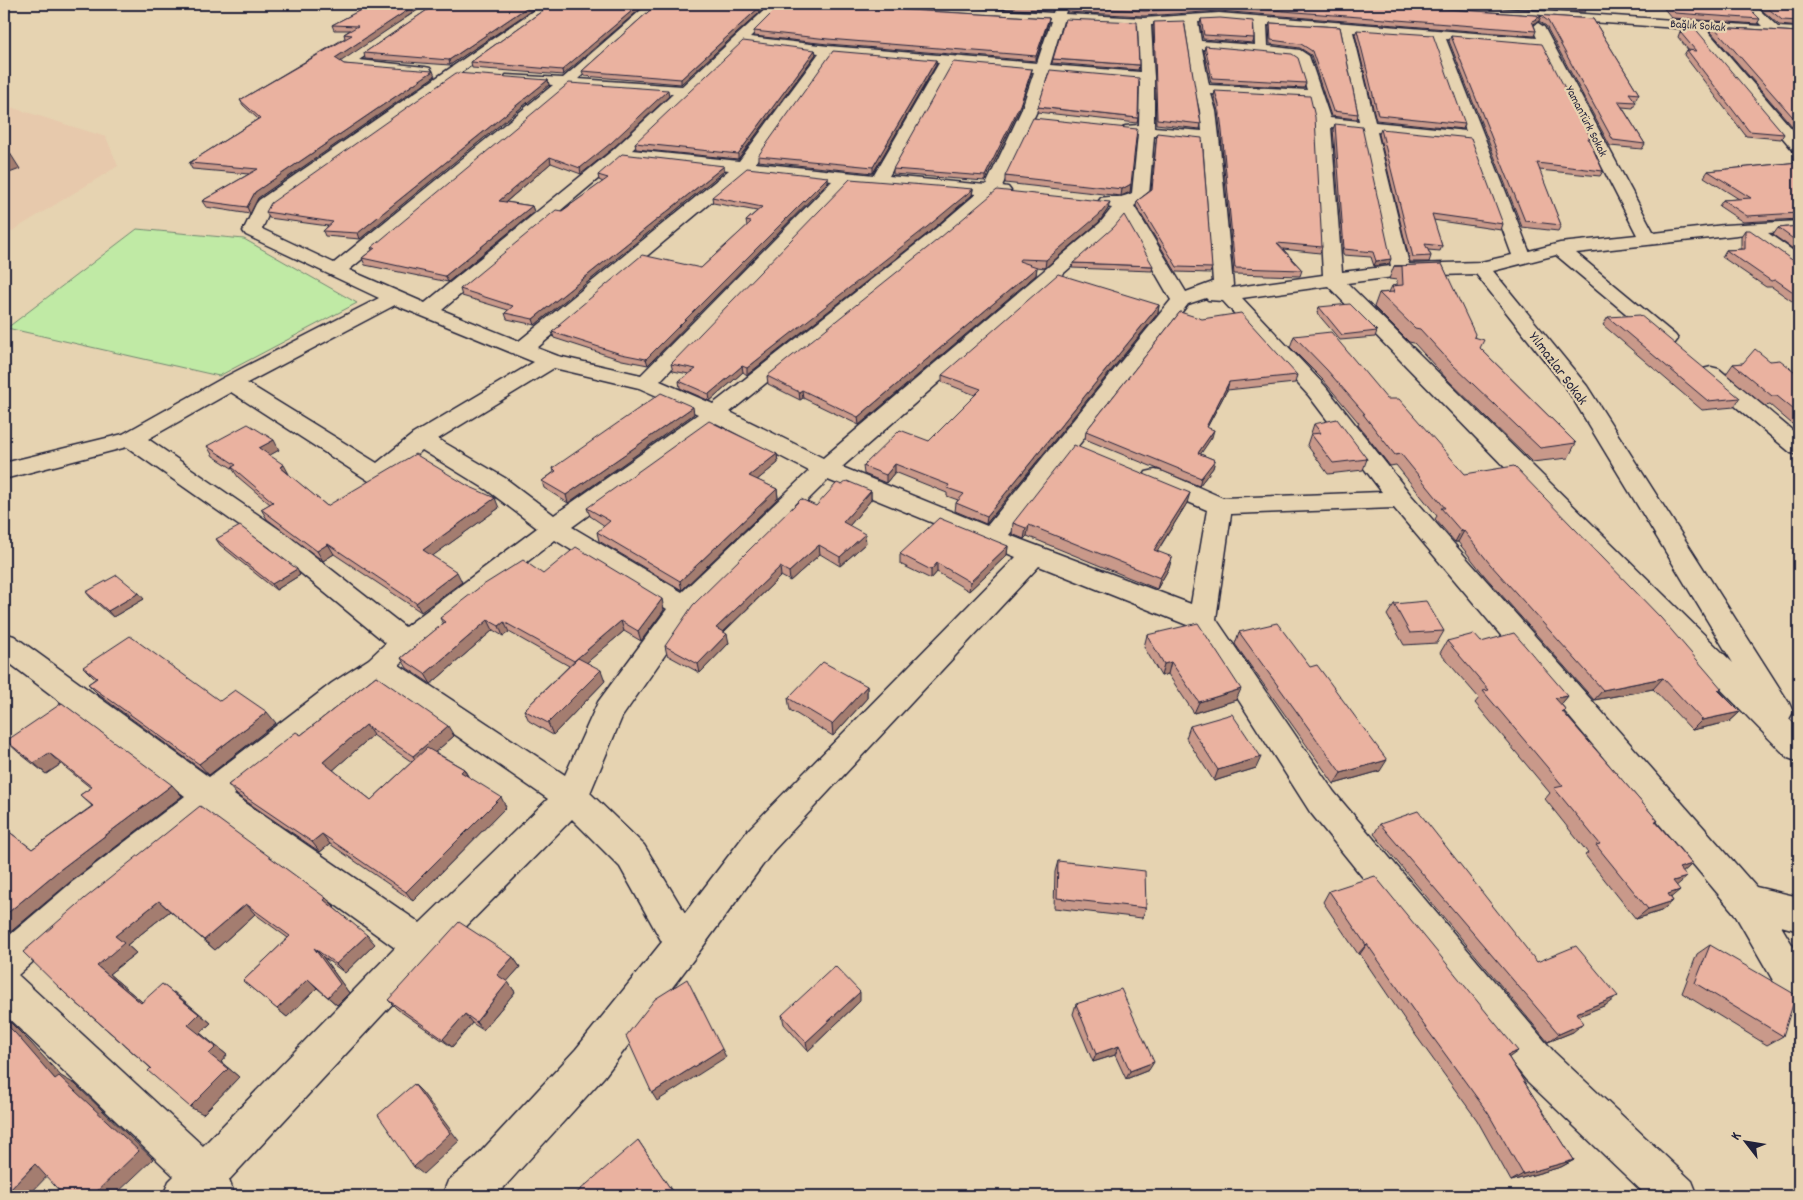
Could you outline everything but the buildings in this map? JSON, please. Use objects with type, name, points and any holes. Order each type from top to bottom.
[{"type":"street","points":[[436,4],[346,63],[472,75]]},
{"type":"street","points":[[551,4],[265,204],[252,231],[427,312],[551,361],[646,383],[715,413],[825,469],[1034,555],[1202,620],[1322,802],[1540,1066],[1677,1196]]},
{"type":"street","points":[[336,271],[566,82],[655,4]]},
{"type":"street","points":[[427,312],[619,153],[778,4]]},
{"type":"street","points":[[820,4],[1060,11],[1144,22],[1219,18],[1260,20],[1546,43]]},
{"type":"street","points":[[1219,18],[1221,4]]},
{"type":"street","name":"Bağlık Sokak","points":[[1386,4],[1528,8],[1662,22],[1787,31]]},
{"type":"street","points":[[1746,4],[1787,31],[1799,43]]},
{"type":"street","name":"YamanTürk Sokak","points":[[1528,8],[1648,239]]},
{"type":"street","points":[[1653,10],[1662,22]]},
{"type":"street","points":[[4,963],[83,895],[343,690],[379,667],[405,642],[554,528],[715,413],[934,239],[992,189],[1035,118],[1042,68],[1060,11]]},
{"type":"street","points":[[992,538],[1077,446],[1182,300],[1223,285],[1208,111],[1202,89],[1190,20]]},
{"type":"street","points":[[1260,20],[1262,49]]},
{"type":"street","points":[[4,988],[201,1189],[422,946],[572,797],[609,711],[684,606],[825,469],[1106,227],[1124,204],[1140,195],[1147,130],[1144,22]]},
{"type":"street","points":[[1696,25],[1799,147]]},
{"type":"street","points":[[1346,28],[1401,270]]},
{"type":"street","points":[[1438,35],[1523,258]]},
{"type":"street","points":[[739,40],[947,61],[1147,77]]},
{"type":"street","points":[[1195,45],[1295,53],[1304,59],[1323,122],[1333,280],[1799,747]]},
{"type":"street","points":[[521,350],[744,166],[828,50]]},
{"type":"street","points":[[879,180],[947,61]]},
{"type":"street","points":[[500,77],[686,91]]},
{"type":"street","points":[[1202,89],[1316,95]]},
{"type":"street","points":[[1323,122],[1476,138]]},
{"type":"street","points":[[1119,127],[1210,137]]},
{"type":"street","points":[[619,153],[1020,193]]},
{"type":"street","points":[[646,383],[845,177]]},
{"type":"street","points":[[1086,200],[1124,204]]},
{"type":"street","points":[[1124,204],[1182,300]]},
{"type":"street","points":[[1182,300],[1401,270],[1482,268],[1560,249],[1749,228],[1799,226]]},
{"type":"street","points":[[1749,228],[1799,263]]},
{"type":"street","points":[[1560,249],[1799,448]]},
{"type":"street","name":"Yılmazlar Sokak","points":[[1482,268],[1576,386],[1799,747]]},
{"type":"street","points":[[1228,295],[1317,392],[1402,500],[1746,901],[1799,990]]},
{"type":"street","points":[[4,471],[131,438],[231,383],[394,298]]},
{"type":"street","points":[[231,383],[378,475],[421,439],[551,361]]},
{"type":"street","points":[[131,438],[277,540],[405,642]]},
{"type":"street","points":[[421,439],[496,484],[554,528],[684,606]]},
{"type":"street","points":[[1131,469],[1220,506],[1402,500]]},
{"type":"street","points":[[1202,620],[1220,506]]},
{"type":"street","points":[[463,1196],[488,1175],[590,1063],[761,840],[1034,555]]},
{"type":"street","points":[[4,644],[210,796],[422,946]]},
{"type":"street","points":[[379,667],[572,797],[632,856],[683,944]]},
{"type":"street","points":[[1746,901],[1799,914]]},
{"type":"shaded area","points":[[4,105],[106,137],[118,166],[4,236]]},
{"type":"green space","points":[[137,229],[244,239],[357,303],[219,376],[7,328]]}]
